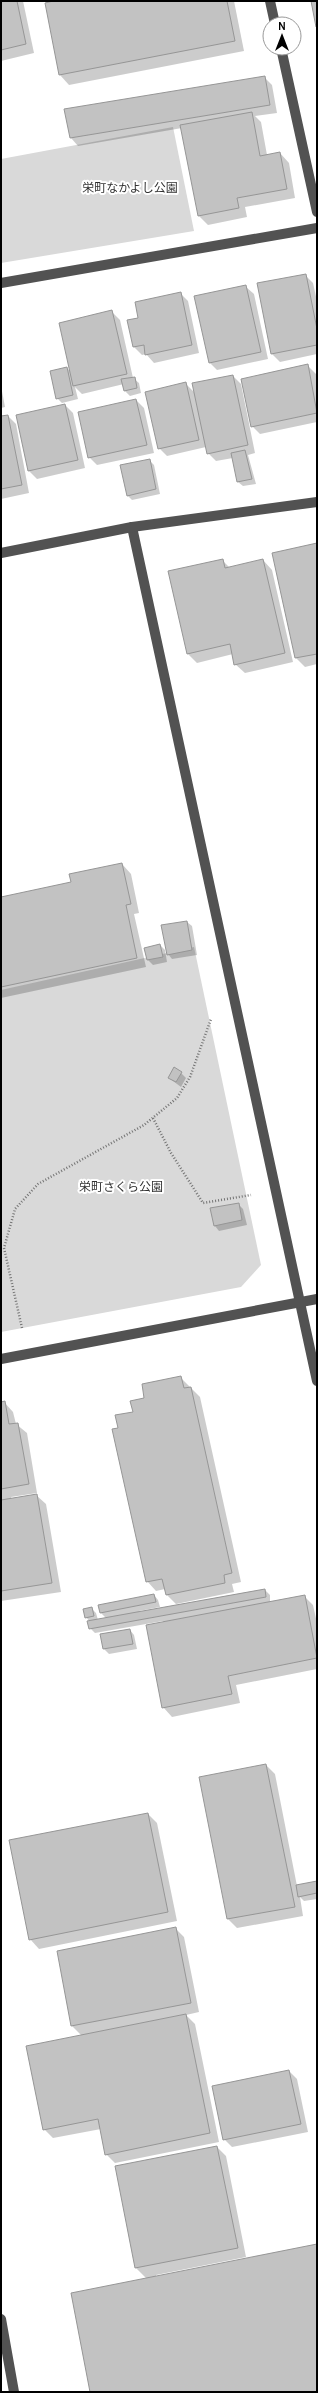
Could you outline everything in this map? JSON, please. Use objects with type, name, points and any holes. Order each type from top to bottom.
[{"type":"street","points":[[270,1],[273,16]]},
{"type":"street","points":[[282,56],[317,212]]},
{"type":"street","points":[[1,283],[317,228]]},
{"type":"street","points":[[1,553],[132,527],[317,502]]},
{"type":"street","points":[[132,527],[317,1381]]},
{"type":"street","points":[[1,1358],[317,1299]]},
{"type":"street","points":[[1,2318],[14,2392]]},
{"type":"path","points":[[23,1334],[4,1248],[15,1209],[38,1184],[144,1125],[177,1098],[190,1077],[213,1012]]},
{"type":"path","points":[[153,1118],[171,1153],[203,1203],[252,1194]]},
{"type":"green space","name":"栄町なかよし公園","points":[[173,127],[194,231],[1,263],[1,159]]},
{"type":"green space","name":"栄町さくら公園","points":[[194,947],[261,1265],[241,1287],[1,1332],[1,990]]},
{"type":"building","points":[[1,1],[17,1],[26,44],[1,50]]},
{"type":"building","points":[[53,1],[227,1],[235,41],[59,75],[45,3]]},
{"type":"building","points":[[311,1],[317,1],[317,27],[316,27]]},
{"type":"building","points":[[265,76],[270,105],[70,138],[64,109]]},
{"type":"building","points":[[252,112],[260,156],[280,152],[287,189],[237,198],[239,208],[198,216],[180,125]]},
{"type":"building","points":[[306,274],[317,329],[317,345],[271,354],[257,283]]},
{"type":"building","points":[[246,285],[261,352],[209,363],[194,296]]},
{"type":"building","points":[[181,292],[192,345],[145,355],[144,345],[133,347],[127,320],[138,318],[135,302]]},
{"type":"building","points":[[112,310],[127,374],[73,386],[59,323]]},
{"type":"building","points":[[308,364],[317,413],[251,427],[241,379]]},
{"type":"building","points":[[67,367],[73,395],[56,399],[50,371]]},
{"type":"building","points":[[233,375],[248,445],[207,454],[192,383]]},
{"type":"building","points":[[135,377],[137,388],[124,391],[121,379]]},
{"type":"building","points":[[186,382],[199,440],[158,449],[145,392]]},
{"type":"building","points":[[136,399],[147,445],[88,458],[78,412]]},
{"type":"building","points":[[65,404],[78,460],[28,471],[16,415]]},
{"type":"building","points":[[8,415],[22,485],[1,489],[1,416]]},
{"type":"building","points":[[245,450],[252,479],[237,482],[231,453]]},
{"type":"building","points":[[150,459],[156,489],[127,496],[120,465]]},
{"type":"building","points":[[317,543],[317,654],[295,658],[272,553]]},
{"type":"building","points":[[223,559],[225,568],[263,559],[285,653],[234,665],[230,644],[187,654],[168,571]]},
{"type":"building","points":[[122,863],[131,904],[126,905],[137,958],[1,987],[1,897],[71,882],[69,874]]},
{"type":"building","points":[[187,921],[192,950],[167,955],[161,925]]},
{"type":"building","points":[[160,944],[163,957],[147,960],[144,948]]},
{"type":"building","points":[[174,1067],[182,1072],[176,1082],[168,1078]]},
{"type":"building","points":[[239,1203],[242,1220],[214,1226],[210,1208]]},
{"type":"building","points":[[181,1376],[184,1388],[191,1387],[232,1573],[224,1575],[225,1583],[166,1595],[162,1579],[146,1582],[112,1429],[118,1428],[115,1415],[133,1412],[130,1401],[144,1398],[142,1384]]},
{"type":"building","points":[[5,1401],[9,1424],[18,1423],[29,1484],[1,1489],[1,1402]]},
{"type":"building","points":[[37,1494],[52,1583],[1,1591],[1,1500]]},
{"type":"building","points":[[265,1589],[266,1597],[89,1629],[87,1621]]},
{"type":"building","points":[[154,1594],[156,1602],[100,1613],[98,1605]]},
{"type":"building","points":[[305,1595],[317,1658],[228,1676],[232,1694],[162,1708],[146,1625]]},
{"type":"building","points":[[92,1607],[94,1616],[85,1618],[83,1609]]},
{"type":"building","points":[[130,1629],[133,1644],[103,1649],[100,1634]]},
{"type":"building","points":[[266,1764],[295,1907],[227,1919],[199,1777]]},
{"type":"building","points":[[148,1813],[168,1912],[29,1940],[9,1840]]},
{"type":"building","points":[[317,1881],[317,1893],[298,1897],[296,1885]]},
{"type":"building","points":[[176,1927],[191,2003],[71,2026],[57,1951]]},
{"type":"building","points":[[186,2014],[210,2133],[105,2155],[98,2119],[43,2130],[26,2046]]},
{"type":"building","points":[[289,2070],[301,2124],[223,2140],[212,2086]]},
{"type":"building","points":[[217,2146],[238,2248],[135,2268],[115,2166]]},
{"type":"building","points":[[317,2244],[317,2392],[90,2392],[71,2293]]}]
